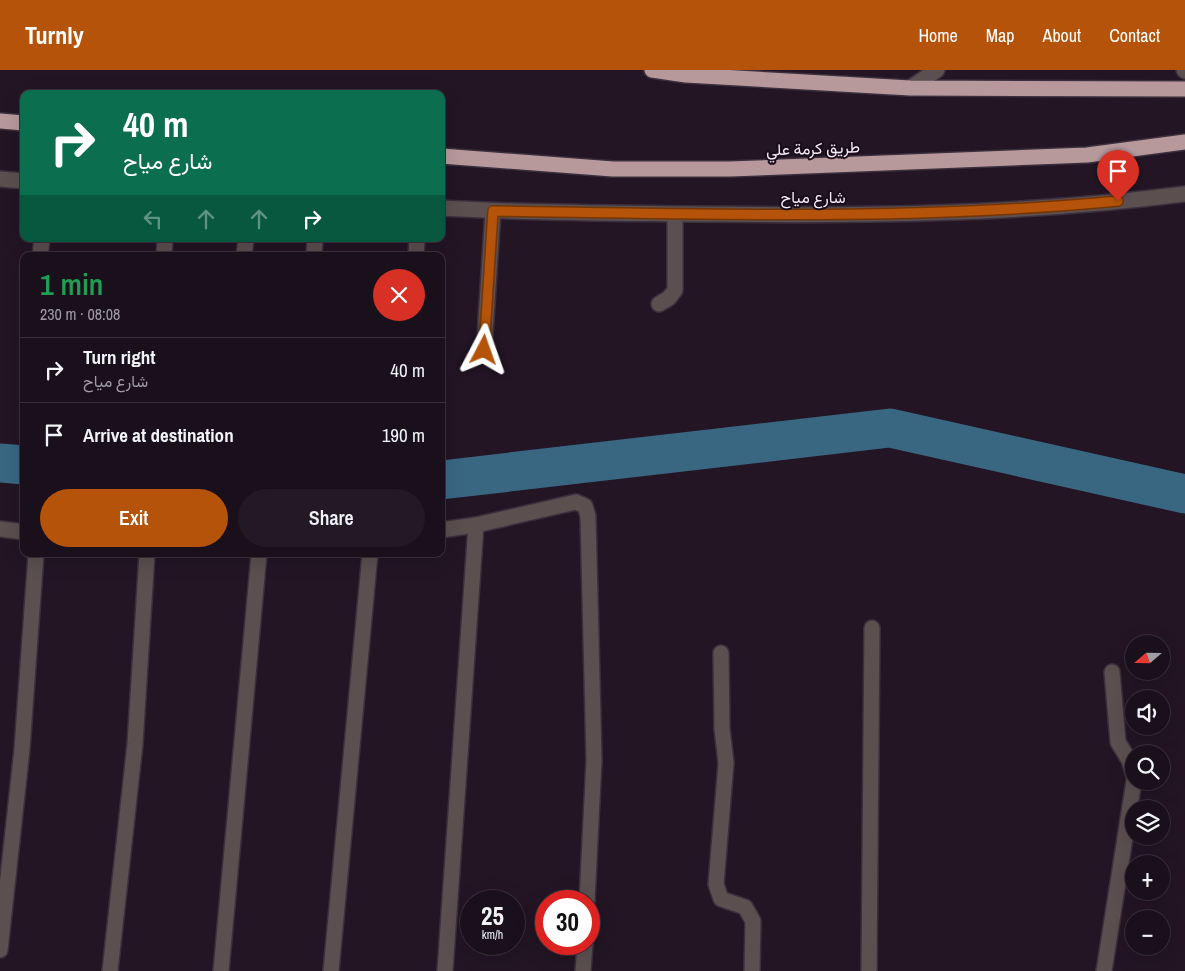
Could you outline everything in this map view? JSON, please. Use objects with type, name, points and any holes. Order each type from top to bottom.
[{"type":"highway","points":[[652,70],[686,75],[910,88],[1185,89]]},
{"type":"highway","points":[[0,121],[20,123]]},
{"type":"highway","name":"طريق كرمة علي","points":[[445,156],[613,169],[730,169],[1087,154],[1185,142]]},
{"type":"street","points":[[910,88],[937,70]]},
{"type":"street","points":[[0,179],[20,181]]},
{"type":"street","name":"شارع مياح","points":[[445,208],[493,211],[675,214],[915,214],[1084,204],[1185,194]]},
{"type":"street","points":[[484,350],[493,211]]},
{"type":"street","points":[[658,304],[668,298],[675,290],[675,214]]},
{"type":"street","points":[[445,529],[476,525],[576,502],[585,506],[588,516],[594,760],[588,890]]},
{"type":"street","points":[[444,971],[476,525]]},
{"type":"street","points":[[0,529],[20,532]]},
{"type":"street","points":[[0,950],[22,749],[36,557]]},
{"type":"street","points":[[110,971],[135,744],[147,557]]},
{"type":"street","points":[[221,971],[259,557]]},
{"type":"street","points":[[331,971],[370,557]]},
{"type":"street","points":[[869,971],[872,628]]},
{"type":"street","points":[[721,654],[722,729],[726,763],[716,884],[721,899],[745,907],[753,921],[752,971]]},
{"type":"street","points":[[1112,672],[1118,742],[1125,753]]},
{"type":"street","points":[[1104,971],[1133,790]]},
{"type":"street","points":[[583,971],[584,955]]},
{"type":"waterway","points":[[445,480],[890,428],[1185,494]]},
{"type":"waterway","points":[[0,463],[20,465]]},
{"type":"route","points":[[484,350],[493,211],[843,215],[915,214],[1118,201]]}]
